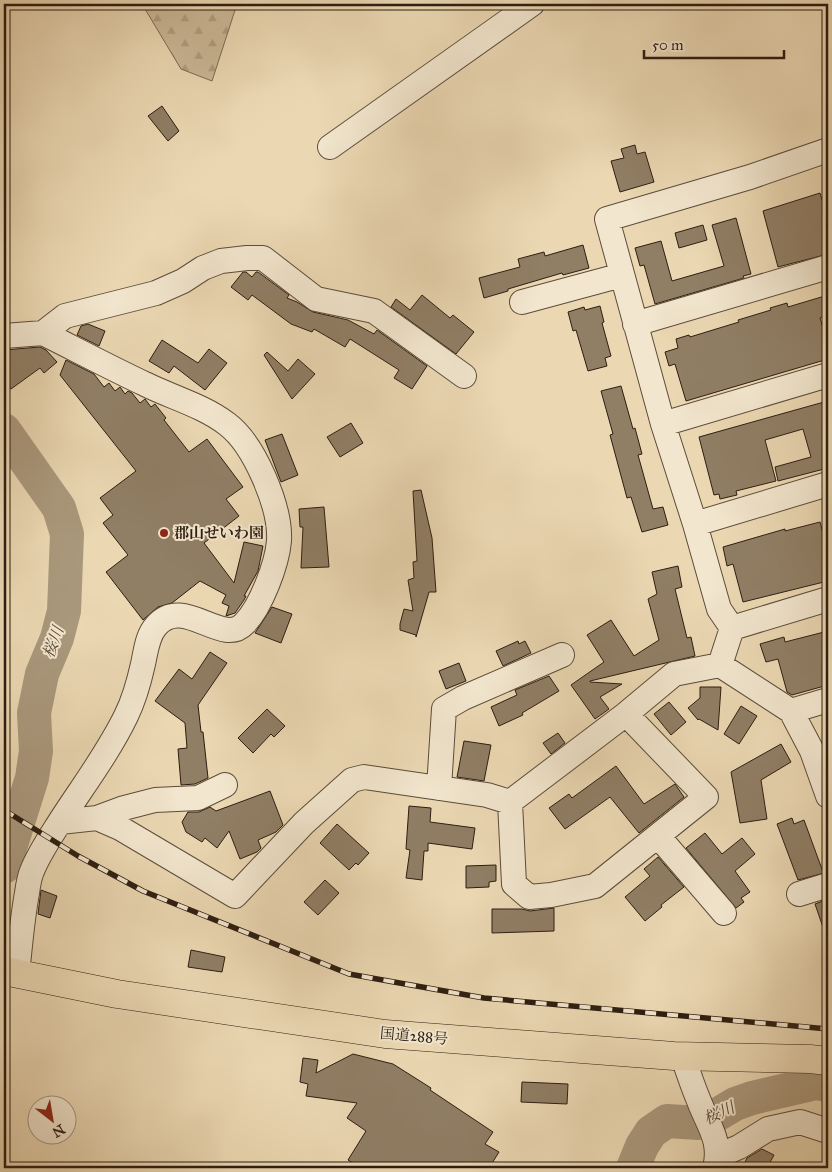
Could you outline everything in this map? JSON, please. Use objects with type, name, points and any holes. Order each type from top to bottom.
[{"type":"highway","name":"国道288号","points":[[12,973],[117,994],[385,1034],[683,1057],[810,1059],[828,1061]]},
{"type":"street","points":[[330,147],[532,4]]},
{"type":"street","points":[[732,628],[719,609],[695,524],[662,424],[607,220],[750,177],[828,150]]},
{"type":"street","points":[[44,333],[65,316],[156,293],[183,281],[202,268],[221,261],[263,258],[316,299],[374,311],[464,376]]},
{"type":"street","points":[[635,324],[828,267]]},
{"type":"street","points":[[522,302],[622,274]]},
{"type":"street","points":[[4,336],[44,333],[145,385],[226,423],[247,444],[261,473],[272,500],[278,523],[279,540],[276,557],[265,588],[252,612],[239,628],[226,630],[194,618],[181,616],[167,618],[156,626],[150,636],[136,690],[125,717],[100,761],[48,840],[31,872],[12,973]]},
{"type":"street","points":[[662,424],[828,375]]},
{"type":"street","points":[[695,524],[828,484]]},
{"type":"street","points":[[732,628],[828,599]]},
{"type":"street","points":[[720,665],[732,628]]},
{"type":"street","points":[[439,788],[444,709],[463,698],[562,655]]},
{"type":"street","points":[[510,802],[626,714],[674,674],[720,665],[790,711],[812,751],[828,796]]},
{"type":"street","points":[[790,711],[828,700]]},
{"type":"street","points":[[510,802],[514,884],[529,897],[551,895],[595,886],[706,797],[626,714]]},
{"type":"street","points":[[96,818],[120,828],[235,896],[304,823],[352,780],[364,777],[487,795],[510,802]]},
{"type":"street","points":[[60,822],[96,818],[155,800],[198,798],[225,785]]},
{"type":"street","points":[[658,836],[724,913]]},
{"type":"street","points":[[799,894],[828,885]]},
{"type":"street","points":[[683,1057],[716,1155],[739,1147],[768,1130],[800,1122],[828,1131]]},
{"type":"green space","points":[[142,4],[237,4],[212,81],[181,69]]},
{"type":"building","points":[[162,106],[179,131],[168,141],[148,116]]},
{"type":"building","points":[[635,145],[637,154],[645,152],[654,182],[620,192],[611,161],[624,158],[621,149]]},
{"type":"building","points":[[820,193],[828,221],[828,254],[778,267],[763,211]]},
{"type":"building","points":[[736,218],[751,274],[743,276],[744,278],[655,304],[644,265],[640,266],[635,248],[661,241],[672,281],[724,266],[712,225]]},
{"type":"building","points":[[703,225],[707,240],[679,248],[675,233]]},
{"type":"building","points":[[583,245],[589,268],[563,275],[562,273],[484,298],[479,278],[520,267],[518,259],[544,252],[545,256]]},
{"type":"building","points":[[243,272],[252,277],[258,272],[289,295],[287,298],[313,312],[348,320],[374,334],[377,330],[427,366],[412,389],[394,378],[399,370],[350,339],[345,347],[314,329],[312,332],[291,324],[252,295],[248,300],[231,287]]},
{"type":"building","points":[[422,295],[450,318],[453,315],[474,332],[456,354],[391,307],[396,299],[410,310]]},
{"type":"building","points":[[828,295],[828,315],[820,318],[828,345],[828,359],[686,401],[675,364],[669,366],[665,352],[678,348],[676,339],[689,335],[690,337],[739,322],[738,320],[787,303],[788,307]]},
{"type":"building","points":[[600,306],[604,322],[602,323],[611,356],[605,358],[607,366],[588,371],[576,330],[573,331],[568,312],[584,307],[585,310]]},
{"type":"building","points":[[88,324],[105,331],[99,346],[77,335],[81,326]]},
{"type":"building","points":[[162,340],[198,363],[209,349],[227,363],[205,390],[174,366],[169,373],[149,361]]},
{"type":"building","points":[[40,347],[46,350],[57,362],[44,373],[40,368],[11,389],[4,379],[4,350]]},
{"type":"building","points":[[267,352],[288,371],[298,359],[315,374],[292,399],[264,355]]},
{"type":"building","name":"郡山せいわ園","points":[[66,360],[94,374],[104,387],[109,383],[115,391],[120,387],[125,394],[128,391],[132,393],[140,403],[145,399],[151,407],[155,404],[166,418],[164,420],[189,452],[207,439],[243,487],[226,499],[239,516],[204,543],[234,583],[244,542],[263,546],[258,571],[244,596],[246,596],[244,600],[235,613],[226,616],[229,606],[222,603],[226,595],[200,581],[172,603],[158,607],[143,620],[106,572],[128,555],[103,523],[113,515],[100,498],[136,471],[60,375]]},
{"type":"building","points":[[621,386],[642,454],[638,455],[653,509],[663,507],[668,525],[642,532],[631,497],[627,498],[610,435],[613,434],[601,391]]},
{"type":"building","points":[[824,402],[828,417],[828,468],[778,481],[775,467],[811,457],[803,429],[765,440],[776,481],[736,491],[737,495],[720,499],[719,494],[714,495],[699,437]]},
{"type":"building","points":[[351,423],[363,443],[340,457],[327,437]]},
{"type":"building","points":[[282,434],[298,475],[281,482],[265,440]]},
{"type":"building","points":[[421,490],[432,538],[436,592],[429,592],[416,637],[416,635],[400,630],[400,624],[404,609],[413,611],[408,580],[414,578],[413,562],[417,561],[413,491]]},
{"type":"building","points":[[324,507],[329,567],[301,568],[303,527],[300,527],[299,509]]},
{"type":"building","points":[[820,522],[828,553],[828,581],[743,602],[733,564],[727,566],[723,547],[785,529],[785,531]]},
{"type":"building","points":[[678,566],[682,587],[675,589],[687,638],[691,637],[695,656],[590,681],[622,684],[600,697],[609,709],[595,719],[571,685],[604,662],[587,635],[611,620],[634,656],[659,640],[648,599],[657,594],[652,572]]},
{"type":"building","points":[[272,607],[292,614],[281,643],[255,633]]},
{"type":"building","points":[[828,631],[828,685],[792,695],[787,692],[778,659],[766,662],[760,644],[784,637],[785,642]]},
{"type":"building","points":[[518,641],[519,644],[525,641],[531,653],[503,666],[496,651]]},
{"type":"building","points":[[210,652],[227,663],[198,705],[208,778],[195,784],[181,785],[178,749],[187,748],[185,723],[155,701],[179,669],[192,679]]},
{"type":"building","points":[[459,663],[466,681],[446,689],[439,671]]},
{"type":"building","points":[[549,676],[559,691],[522,713],[523,715],[499,726],[491,707],[517,695],[515,690]]},
{"type":"building","points":[[700,687],[721,687],[718,730],[698,720],[688,708],[700,698]]},
{"type":"building","points":[[669,702],[686,722],[671,735],[654,714]]},
{"type":"building","points":[[741,706],[757,716],[739,744],[724,734]]},
{"type":"building","points":[[267,709],[285,726],[274,737],[271,734],[253,753],[238,738]]},
{"type":"building","points":[[558,733],[565,743],[551,754],[543,743]]},
{"type":"building","points":[[464,741],[491,745],[484,781],[457,777]]},
{"type":"building","points":[[781,744],[791,762],[761,780],[767,819],[740,823],[731,772]]},
{"type":"building","points":[[616,766],[644,804],[675,784],[684,797],[639,833],[610,797],[565,829],[549,808],[569,794],[572,798]]},
{"type":"building","points":[[270,791],[283,825],[276,832],[258,840],[261,848],[257,852],[240,859],[229,831],[217,848],[205,838],[202,842],[186,832],[182,822],[188,812],[199,812],[210,807],[216,811]]},
{"type":"building","points":[[409,806],[431,808],[430,822],[475,828],[472,849],[428,843],[428,851],[424,851],[422,880],[406,878],[410,850],[406,849]]},
{"type":"building","points":[[792,818],[794,824],[804,820],[823,872],[828,870],[828,872],[798,880],[777,824]]},
{"type":"building","points":[[337,824],[369,853],[358,865],[356,863],[349,870],[320,843]]},
{"type":"building","points":[[705,833],[722,854],[742,838],[755,854],[735,871],[750,892],[741,898],[744,902],[736,908],[686,848]]},
{"type":"building","points":[[658,857],[684,887],[661,905],[662,907],[645,921],[625,897],[650,876],[644,869]]},
{"type":"building","points":[[496,865],[496,881],[489,882],[489,887],[466,888],[466,866]]},
{"type":"building","points":[[325,880],[339,893],[318,915],[304,902]]},
{"type":"building","points":[[41,890],[57,896],[50,918],[38,914]]},
{"type":"building","points":[[828,899],[828,935],[826,936],[815,904]]},
{"type":"building","points":[[554,908],[554,931],[492,933],[492,909],[522,909],[530,911]]},
{"type":"building","points":[[191,950],[225,957],[222,972],[188,967]]},
{"type":"building","points":[[353,1054],[393,1064],[431,1088],[430,1090],[493,1132],[485,1144],[499,1152],[489,1168],[361,1168],[348,1160],[366,1131],[347,1118],[357,1103],[306,1096],[308,1084],[300,1082],[303,1058],[318,1060],[316,1073]]},
{"type":"building","points":[[522,1082],[568,1084],[567,1104],[521,1102]]},
{"type":"building","points":[[762,1149],[774,1155],[767,1168],[742,1168],[747,1158]]},
{"type":"waterway","name":"桜川","points":[[4,430],[59,508],[67,534],[64,611],[57,638],[42,674],[34,713],[36,751],[32,778],[4,867]]},
{"type":"waterway","name":"桜川","points":[[633,1168],[642,1146],[651,1132],[667,1121],[699,1123],[735,1104],[752,1098],[816,1083],[828,1085]]},
{"type":"railway","points":[[4,810],[78,856],[143,891],[349,974],[484,998],[828,1029]]},
{"type":"place","name":"郡山せいわ園","points":[[164,533]]}]
